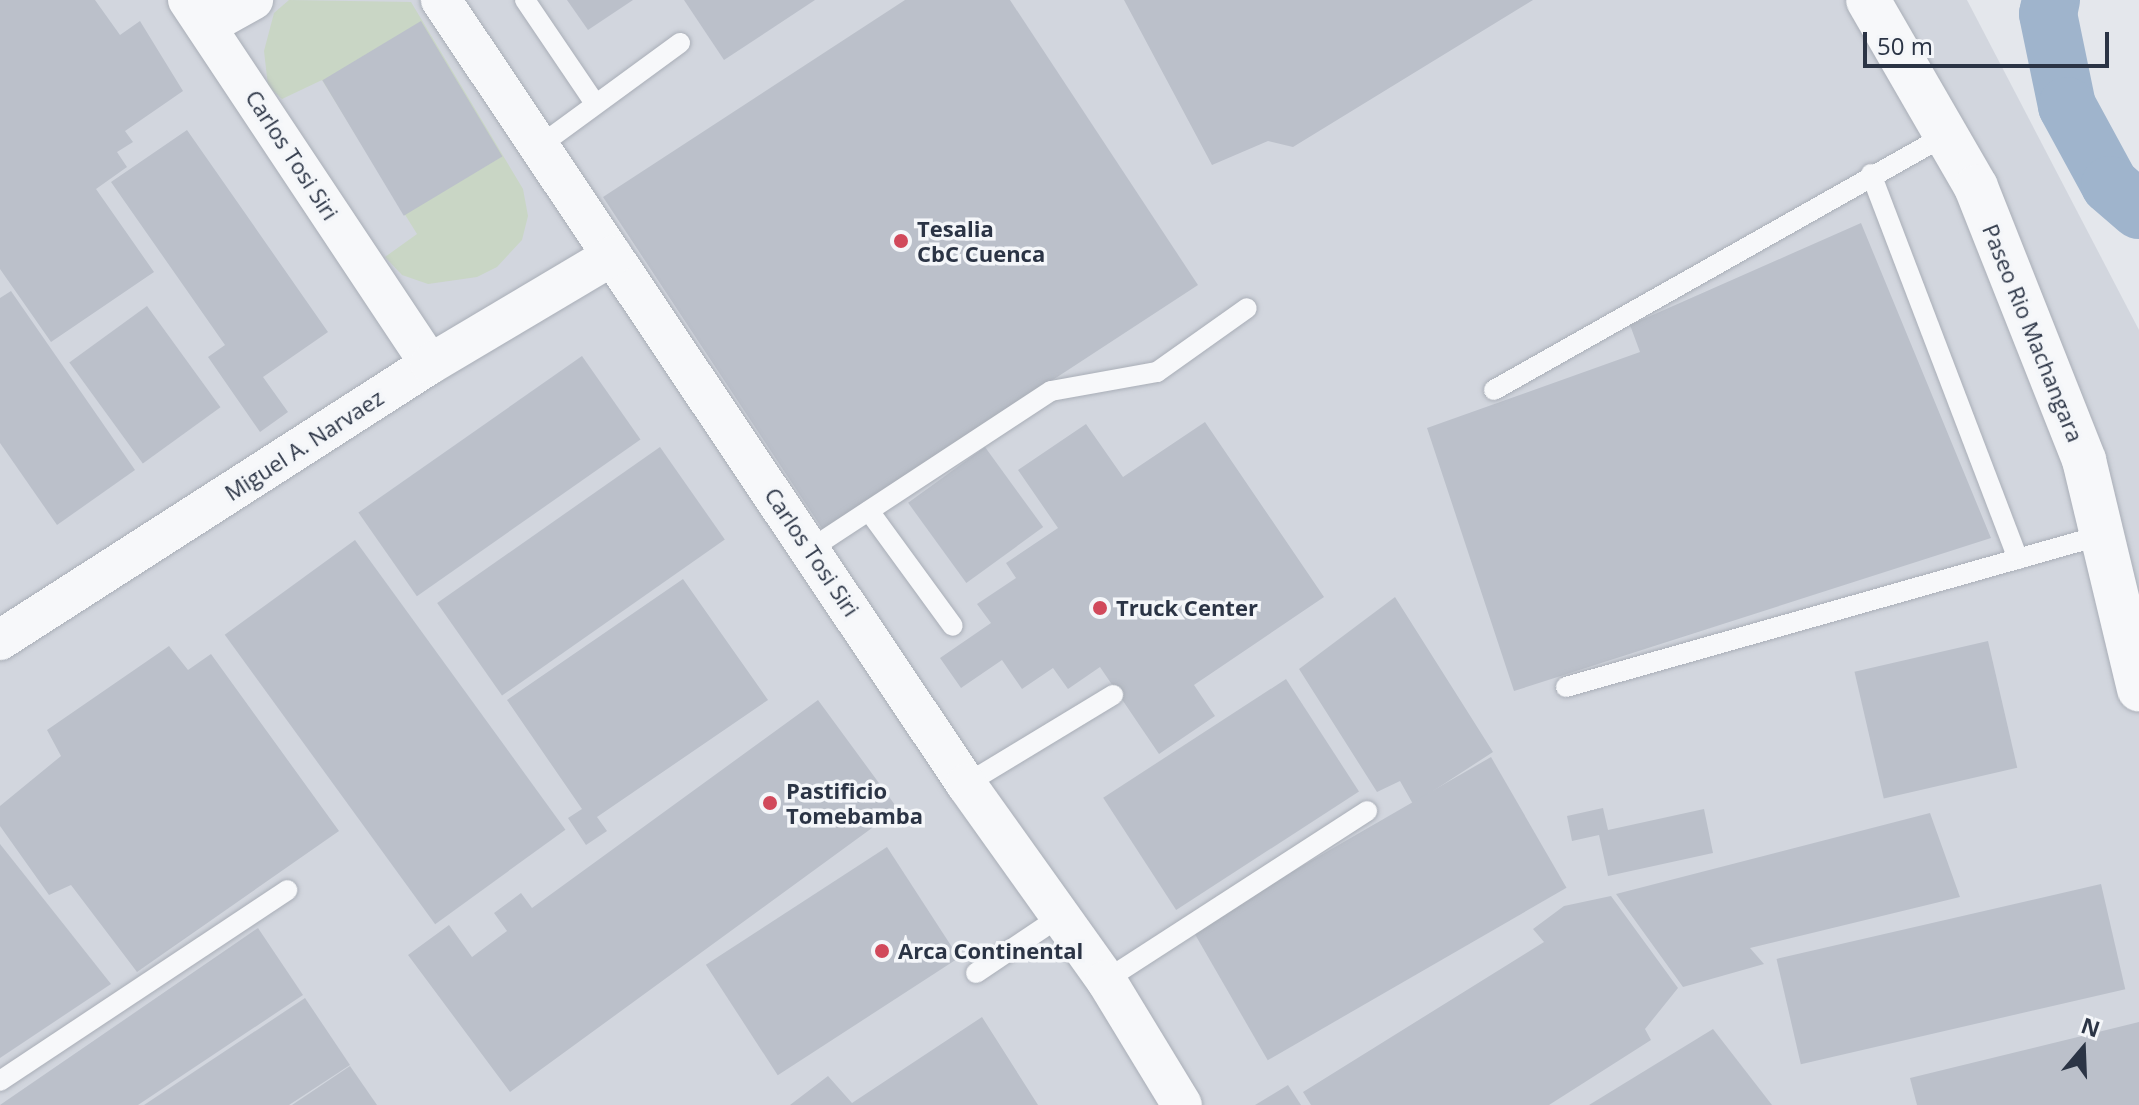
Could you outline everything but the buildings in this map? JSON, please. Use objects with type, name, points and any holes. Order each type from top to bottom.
[{"type":"street","name":"Carlos Tosi Siri","points":[[253,0],[197,13],[430,364]]},
{"type":"street","name":"Carlos Tosi Siri","points":[[441,0],[542,144],[612,256],[812,548],[966,784],[1058,918],[1106,980],[1182,1105]]},
{"type":"street","name":"Paseo Rio Machangara","points":[[1868,0],[1976,187],[2084,460],[2139,689]]},
{"type":"street","name":"Miguel A. Narvaez","points":[[0,640],[430,364],[612,256]]},
{"type":"lane","points":[[525,0],[594,102]]},
{"type":"lane","points":[[542,144],[594,102],[680,43]]},
{"type":"lane","points":[[1494,390],[1871,174],[1946,135]]},
{"type":"lane","points":[[1871,174],[2018,559]]},
{"type":"lane","points":[[812,548],[1051,391],[1157,372],[1247,308]]},
{"type":"lane","points":[[869,511],[953,626]]},
{"type":"lane","points":[[1566,687],[2102,535]]},
{"type":"lane","points":[[966,784],[1113,695]]},
{"type":"lane","points":[[1106,980],[1367,811]]},
{"type":"lane","points":[[0,1081],[287,890]]},
{"type":"lane","points":[[976,973],[1058,918]]},
{"type":"shaded area","points":[[0,0],[1967,0],[2139,330],[2139,1105],[0,1105]]},
{"type":"green space","points":[[289,0],[411,2],[523,189],[528,216],[522,240],[497,267],[477,277],[428,284],[402,275],[385,257],[417,234],[322,80],[282,99],[268,86],[264,51],[274,13]]},
{"type":"waterway","points":[[2051,0],[2048,14],[2067,106],[2110,185],[2139,210]]},
{"type":"place","name":"Tesalia CbC Cuenca","points":[[901,241]]},
{"type":"place","name":"Truck Center","points":[[1100,608]]},
{"type":"place","name":"Pastificio Tomebamba","points":[[770,803]]},
{"type":"place","name":"Arca Continental","points":[[882,951]]}]
